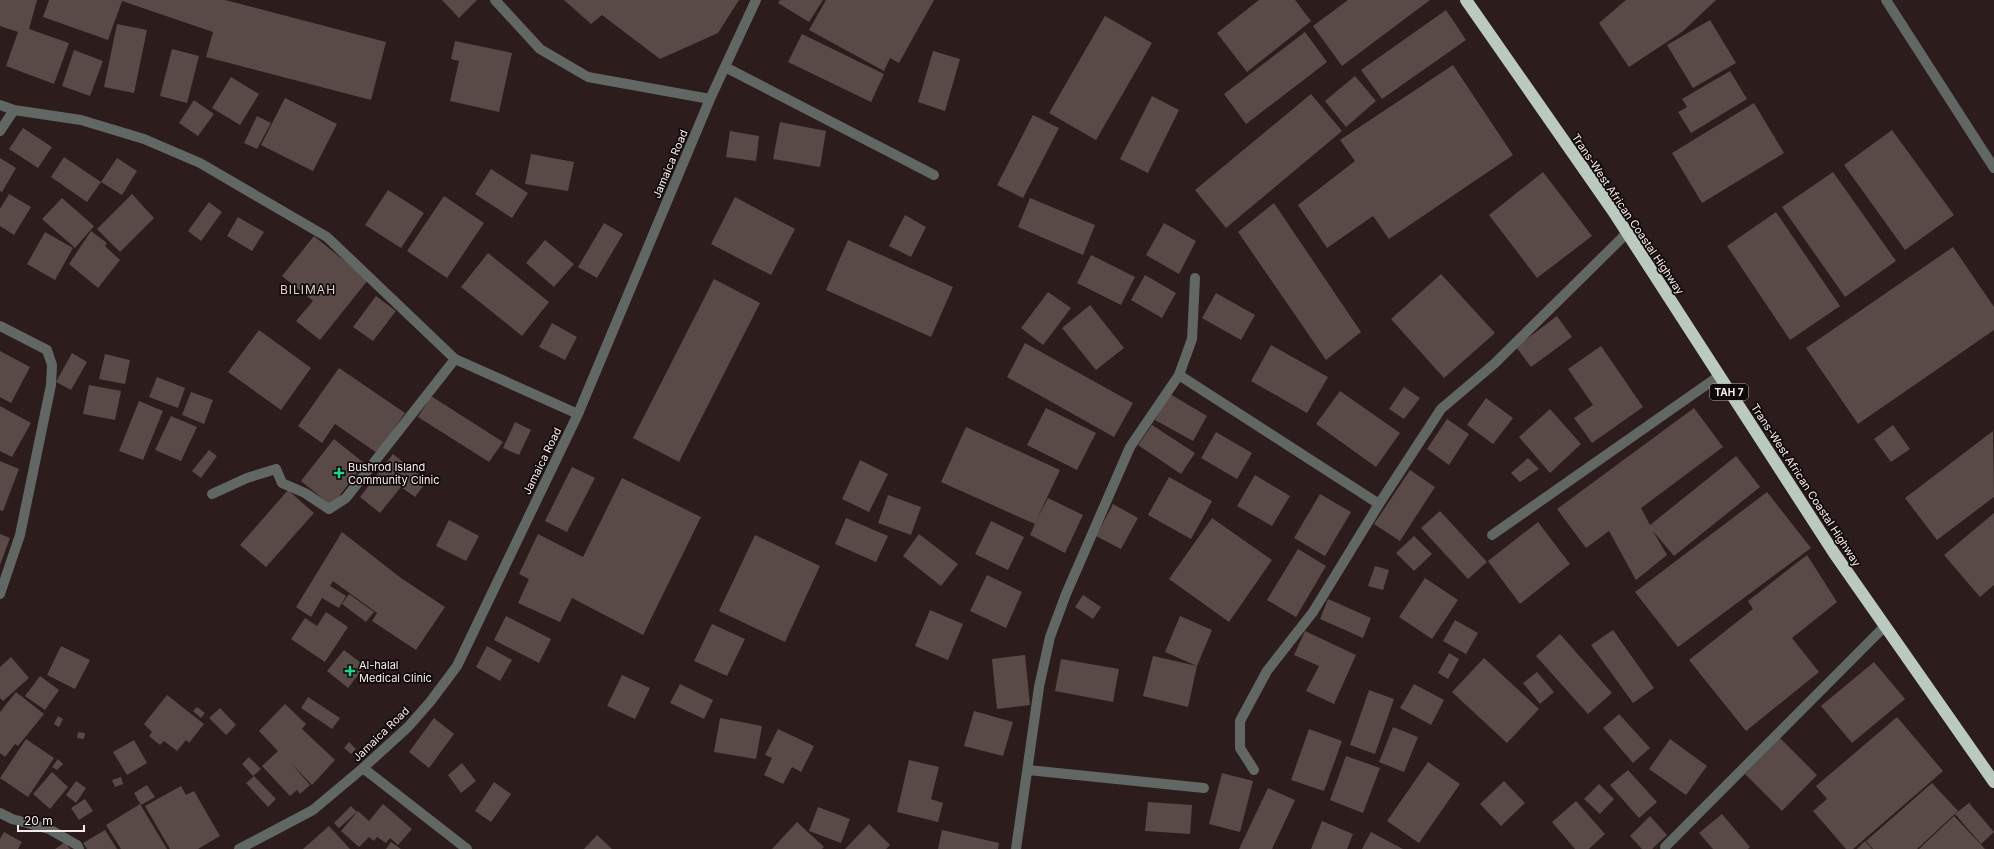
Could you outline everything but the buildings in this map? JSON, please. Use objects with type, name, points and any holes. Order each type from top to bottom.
[{"type":"highway","name":"Trans-West African Coastal Highway","points":[[1466,0],[1627,233],[1834,553],[1994,782]]},
{"type":"street","points":[[495,0],[540,49],[588,77],[710,99]]},
{"type":"street","name":"Jamaica Road","points":[[239,849],[313,810],[363,768],[408,727],[430,702],[457,666],[578,414],[710,99],[756,0]]},
{"type":"street","points":[[1886,0],[1994,168]]},
{"type":"street","points":[[725,67],[934,174]]},
{"type":"street","points":[[0,105],[14,110],[81,120],[144,139],[200,163],[327,237],[455,358],[578,414]]},
{"type":"street","points":[[0,131],[14,110]]},
{"type":"street","points":[[1254,770],[1240,748],[1240,721],[1267,670],[1313,612],[1379,504],[1441,409],[1494,364],[1627,233]]},
{"type":"street","points":[[1016,849],[1039,687],[1050,637],[1066,594],[1130,447],[1179,375],[1192,339],[1195,278]]},
{"type":"street","points":[[0,326],[46,350],[52,365],[51,385],[20,535],[0,594]]},
{"type":"street","points":[[212,494],[247,478],[276,469],[282,483],[304,493],[329,509],[346,498],[455,358]]},
{"type":"street","points":[[1179,375],[1379,504]]},
{"type":"street","points":[[1492,534],[1719,376]]},
{"type":"street","points":[[1665,847],[1885,626]]},
{"type":"street","points":[[363,768],[467,849]]},
{"type":"street","points":[[1028,770],[1204,788]]},
{"type":"street","points":[[0,814],[12,819],[49,829],[77,845],[79,849]]},
{"type":"place","name":"Bushrod Island Community Clinic","points":[[339,473]]},
{"type":"place","name":"Al-halal Medical Clinic","points":[[350,671]]},
{"type":"district","name":"BILIMAH","points":[[308,289]]}]
